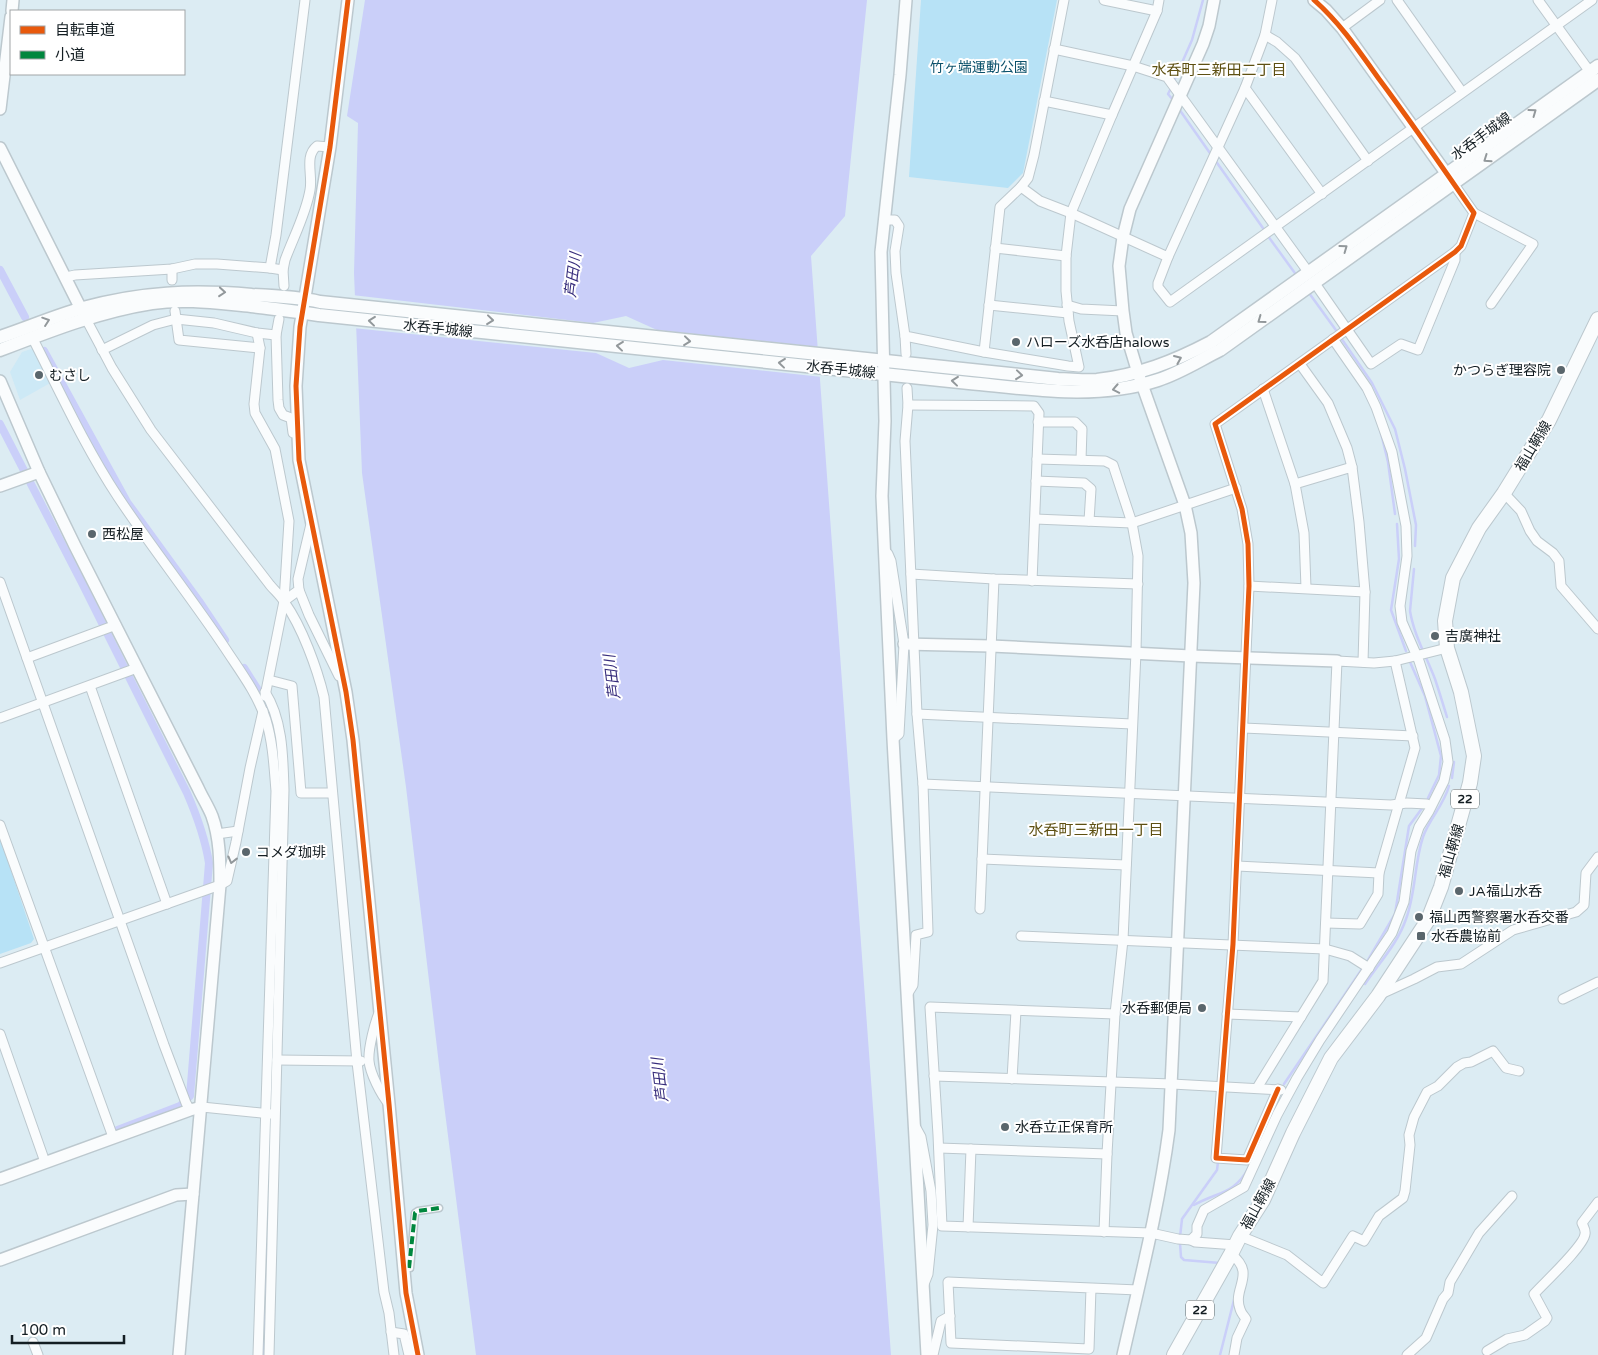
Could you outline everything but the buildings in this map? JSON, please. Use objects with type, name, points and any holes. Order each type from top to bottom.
[{"type":"main road","name":"水呑手城線","points":[[0,337],[83,314],[108,312],[153,303],[183,301],[303,312],[319,309],[884,368],[1058,379],[1140,379],[1157,368],[1182,358],[1211,342],[1305,282],[1595,73]]},
{"type":"main road","name":"水呑手城線","points":[[0,350],[107,302],[152,294],[212,291],[304,299],[319,309]]},
{"type":"main road","name":"福山鞆線","points":[[1174,1355],[1263,1200],[1293,1133],[1331,1058],[1378,996],[1428,920],[1441,887],[1470,783],[1474,756],[1461,692],[1447,648],[1445,621],[1453,578],[1479,528],[1504,493],[1548,420],[1598,319]]},
{"type":"street","points":[[270,268],[277,226],[305,0]]},
{"type":"street","points":[[299,460],[297,359],[300,327],[330,147],[348,0]]},
{"type":"street","points":[[906,0],[881,252],[885,421],[882,496],[883,550],[927,1355]]},
{"type":"street","points":[[984,352],[1000,207],[1028,178],[1064,0]]},
{"type":"street","points":[[1104,0],[1157,11]]},
{"type":"street","points":[[905,336],[984,352],[1079,367],[1067,309],[1066,256],[1071,213],[1160,0]]},
{"type":"street","points":[[1122,1355],[1151,1233],[1169,1130],[1194,583],[1191,533],[1185,505],[1140,379],[1126,332],[1122,311],[1119,266],[1123,237],[1136,193],[1173,112],[1178,94],[1203,44],[1214,0]]},
{"type":"street","points":[[1272,0],[1265,35],[1245,88],[1158,282],[1158,287],[1170,302],[1592,0]]},
{"type":"street","points":[[1314,0],[1342,28],[1474,213],[1533,244],[1491,304]]},
{"type":"street","points":[[1342,28],[1380,0]]},
{"type":"street","points":[[1397,0],[1462,92]]},
{"type":"street","points":[[1538,0],[1556,26],[1595,73]]},
{"type":"street","points":[[0,109],[10,25]]},
{"type":"street","points":[[1265,35],[1277,42],[1295,58],[1368,161]]},
{"type":"street","points":[[1054,49],[1133,66],[1167,77],[1214,154],[1305,282],[1371,364],[1401,344],[1418,350],[1455,260],[1455,252]]},
{"type":"street","points":[[1245,88],[1322,194]]},
{"type":"street","points":[[1044,101],[1112,115]]},
{"type":"street","points":[[284,286],[283,270],[310,190],[309,156],[317,146],[330,147]]},
{"type":"street","points":[[0,148],[112,368],[151,430],[284,601],[304,641],[320,680],[324,698],[357,1062],[384,1292],[394,1355]]},
{"type":"street","points":[[1021,187],[1040,201],[1168,257]]},
{"type":"street","points":[[1297,1078],[1281,1090],[1247,1160],[1216,1158],[1233,944],[1249,586],[1248,544],[1242,509],[1215,424],[1455,252],[1461,246],[1474,213]]},
{"type":"street","points":[[885,220],[894,220],[899,226],[895,251],[896,273],[906,354]]},
{"type":"street","points":[[995,248],[1066,256]]},
{"type":"street","points":[[66,277],[172,269],[195,264],[283,270]]},
{"type":"street","points":[[172,269],[172,280]]},
{"type":"street","points":[[989,305],[1122,311]]},
{"type":"street","points":[[102,350],[175,315],[257,333],[276,335]]},
{"type":"street","points":[[175,315],[180,340],[260,348]]},
{"type":"street","points":[[279,319],[276,335],[279,408],[283,415],[291,418],[346,692],[353,740],[406,1293],[418,1355]]},
{"type":"street","points":[[0,963],[220,885],[227,880],[284,601],[289,521],[275,449],[255,412],[254,404],[260,348],[257,333]]},
{"type":"street","points":[[32,337],[83,435],[118,496],[207,620],[247,680],[263,709],[272,744],[276,791],[268,1355]]},
{"type":"street","points":[[1191,1240],[1197,1234],[1196,1226],[1204,1210],[1244,1187],[1277,1115],[1297,1078],[1392,932],[1404,902],[1411,851],[1419,827],[1444,781],[1448,762],[1422,655],[1402,622],[1400,606],[1407,556],[1406,534],[1392,452],[1385,429],[1367,388],[1334,338]]},
{"type":"street","points":[[1300,364],[1328,403],[1347,448],[1352,466],[1365,592],[1362,662]]},
{"type":"street","points":[[0,381],[39,472],[212,816],[217,834],[220,857],[220,885],[196,1108],[193,1194],[179,1355]]},
{"type":"street","points":[[893,739],[899,734],[909,644],[911,574],[905,441],[908,405],[907,388]]},
{"type":"street","points":[[1263,390],[1295,484],[1304,533],[1306,588]]},
{"type":"street","points":[[908,405],[1034,406],[1039,413],[1032,581]]},
{"type":"street","points":[[1038,422],[1076,422],[1082,428],[1082,460]]},
{"type":"street","points":[[1037,459],[1106,462],[1113,466],[1132,522],[1138,556],[1136,652],[1123,940],[1115,1014],[1104,1232]]},
{"type":"street","points":[[1295,484],[1352,466]]},
{"type":"street","points":[[0,486],[39,472]]},
{"type":"street","points":[[1036,481],[1084,483],[1091,489],[1089,521]]},
{"type":"street","points":[[1035,519],[1132,522],[1236,488]]},
{"type":"street","points":[[1504,493],[1521,511],[1537,541],[1553,553],[1559,561],[1561,586],[1598,629]]},
{"type":"street","points":[[312,522],[298,579],[299,590],[346,692]]},
{"type":"street","points":[[883,550],[891,560],[909,644],[923,784],[928,932],[916,935],[913,985],[908,993]]},
{"type":"street","points":[[911,574],[1032,581],[1138,584]]},
{"type":"street","points":[[980,909],[994,579]]},
{"type":"street","points":[[0,582],[164,1046],[186,1103],[196,1108],[271,1114]]},
{"type":"street","points":[[1249,586],[1365,592]]},
{"type":"street","points":[[284,601],[299,590]]},
{"type":"street","points":[[28,658],[116,625]]},
{"type":"street","points":[[909,644],[1362,662],[1395,661],[1447,648]]},
{"type":"street","points":[[1257,1088],[1323,981],[1337,661]]},
{"type":"street","points":[[1326,923],[1360,924],[1378,894],[1380,873],[1416,748],[1395,661]]},
{"type":"street","points":[[0,718],[137,668]]},
{"type":"street","points":[[268,680],[292,686],[301,793],[332,793]]},
{"type":"street","points":[[90,686],[167,904]]},
{"type":"street","points":[[258,1355],[271,1114],[277,1060],[283,868],[283,754],[271,700],[265,694]]},
{"type":"street","points":[[917,714],[1132,724]]},
{"type":"street","points":[[1243,728],[1413,736]]},
{"type":"street","points":[[923,784],[1391,805],[1427,804]]},
{"type":"street","points":[[0,825],[113,1137]]},
{"type":"street","points":[[217,834],[238,831]]},
{"type":"street","points":[[1378,996],[1437,966],[1461,964],[1513,930],[1581,909],[1584,905],[1586,873],[1598,857]]},
{"type":"street","points":[[982,859],[1126,865]]},
{"type":"street","points":[[1237,866],[1380,873]]},
{"type":"street","points":[[1021,936],[1325,949],[1350,956],[1369,968]]},
{"type":"street","points":[[1563,999],[1598,982]]},
{"type":"street","points":[[923,1284],[928,1274],[937,1225],[939,1148],[930,1007],[1115,1014]]},
{"type":"street","points":[[1012,1079],[1016,1010]]},
{"type":"street","points":[[380,1011],[376,1019],[369,1061],[371,1071],[383,1098],[389,1104]]},
{"type":"street","points":[[1227,1014],[1301,1017]]},
{"type":"street","points":[[0,1034],[45,1162]]},
{"type":"street","points":[[937,1225],[1151,1233],[1191,1240],[1232,1252],[1287,1255],[1323,1283],[1353,1236],[1364,1241],[1379,1216],[1403,1198],[1410,1145],[1409,1135],[1414,1117],[1427,1092],[1438,1086],[1464,1063],[1471,1062],[1493,1051],[1506,1068],[1519,1071]]},
{"type":"street","points":[[277,1060],[369,1061]]},
{"type":"street","points":[[934,1076],[1172,1084],[1281,1090]]},
{"type":"street","points":[[1277,1115],[1281,1090]]},
{"type":"street","points":[[0,1179],[196,1108]]},
{"type":"street","points":[[915,1126],[921,1137],[937,1225]]},
{"type":"street","points":[[939,1148],[1107,1154]]},
{"type":"street","points":[[968,1227],[971,1149]]},
{"type":"street","points":[[0,1260],[176,1196],[193,1194]]},
{"type":"street","points":[[1407,1355],[1426,1338],[1443,1299],[1448,1293],[1450,1282],[1479,1232],[1512,1196]]},
{"type":"street","points":[[1486,1351],[1507,1339],[1525,1335],[1545,1322],[1547,1318],[1534,1294],[1573,1252],[1585,1236],[1586,1231],[1582,1223],[1598,1202]]},
{"type":"street","points":[[404,1268],[410,1268],[415,1213],[439,1208]]},
{"type":"street","points":[[1232,1252],[1242,1266],[1244,1275],[1239,1308],[1246,1320],[1237,1338],[1234,1355]]},
{"type":"street","points":[[1091,1288],[1088,1349],[951,1343],[948,1282],[1091,1288],[1138,1290]]},
{"type":"street","points":[[934,1355],[941,1321],[950,1316]]},
{"type":"street","points":[[391,1332],[404,1334],[409,1355]]},
{"type":"street","points":[[33,1342],[38,1355]]},
{"type":"shaded area","points":[[34,348],[52,382],[20,400],[10,372],[22,352]]},
{"type":"green space","name":"竹ヶ端運動公園","points":[[921,0],[1057,0],[1023,173],[1008,188],[909,177]]},
{"type":"green space","points":[[0,838],[34,939],[31,943],[0,954]]},
{"type":"water","name":"芦田川","points":[[365,0],[867,0],[845,216],[811,256],[891,1355],[476,1355],[406,787],[362,473],[354,273],[358,123],[347,116]]},
{"type":"pier","points":[[352,295],[593,323],[626,316],[657,330],[820,347],[822,377],[663,360],[629,368],[596,353],[353,328]]},
{"type":"waterway","points":[[1173,83],[1192,40],[1203,0]]},
{"type":"waterway","points":[[1171,88],[1168,94],[1173,100]]},
{"type":"waterway","points":[[1179,109],[1212,156]]},
{"type":"waterway","points":[[1215,160],[1265,231]]},
{"type":"waterway","points":[[1268,236],[1297,276]]},
{"type":"waterway","points":[[0,270],[25,317]]},
{"type":"waterway","points":[[1309,293],[1338,333]]},
{"type":"waterway","points":[[1341,338],[1372,383],[1395,429],[1416,525],[1415,546]]},
{"type":"waterway","points":[[44,351],[127,502],[225,640]]},
{"type":"waterway","points":[[0,424],[187,793],[200,827],[209,863],[190,1096],[180,1106],[115,1131]]},
{"type":"waterway","points":[[1380,429],[1388,462],[1395,514]]},
{"type":"waterway","points":[[1397,524],[1399,559],[1391,610],[1406,651]]},
{"type":"waterway","points":[[1414,569],[1410,611],[1412,620],[1417,637],[1435,679],[1447,717]]},
{"type":"waterway","points":[[1410,662],[1425,696],[1441,756],[1439,775],[1428,798]]},
{"type":"waterway","points":[[244,668],[265,701],[273,721],[279,753]]},
{"type":"waterway","points":[[1452,778],[1454,762]]},
{"type":"waterway","points":[[1365,984],[1403,928],[1412,899],[1423,837],[1449,786]]},
{"type":"waterway","points":[[1368,960],[1395,914],[1409,826],[1423,807]]},
{"type":"waterway","points":[[1284,1084],[1362,969]]},
{"type":"waterway","points":[[1261,1139],[1271,1116]]},
{"type":"waterway","points":[[1180,1237],[1182,1219],[1217,1170],[1218,1162]]},
{"type":"waterway","points":[[1194,1205],[1232,1188],[1238,1183],[1249,1167]]},
{"type":"waterway","points":[[264,1355],[269,1192]]},
{"type":"waterway","points":[[1180,1243],[1181,1257],[1184,1260],[1220,1263]]},
{"type":"waterway","points":[[1220,1355],[1235,1296]]},
{"type":"marked path","points":[[409,1268],[415,1213],[439,1208]]},
{"type":"cycle path","points":[[348,0],[330,147],[300,327],[296,386],[299,460],[346,692],[353,740],[406,1293],[418,1355]]},
{"type":"cycle path","points":[[1278,1089],[1247,1160],[1216,1158],[1233,944],[1249,586],[1248,544],[1242,509],[1215,424],[1455,252],[1461,246],[1474,213],[1341,28],[1314,0]]},
{"type":"place","name":"ハローズ水呑店halows","points":[[1016,342]]},
{"type":"place","name":"かつらぎ理容院","points":[[1561,370]]},
{"type":"place","name":"むさし","points":[[39,375]]},
{"type":"place","name":"西松屋","points":[[92,534]]},
{"type":"place","name":"吉廣神社","points":[[1435,636]]},
{"type":"place","name":"コメダ珈琲","points":[[246,852]]},
{"type":"place","name":"JA福山水呑","points":[[1459,891]]},
{"type":"place","name":"福山西警察署水呑交番","points":[[1419,917]]},
{"type":"place","name":"水呑農協前","points":[[1421,936]]},
{"type":"place","name":"水呑郵便局","points":[[1202,1008]]},
{"type":"place","name":"水呑立正保育所","points":[[1005,1127]]},
{"type":"district","name":"水呑町三新田二丁目","points":[[1219,70]]},
{"type":"district","name":"水呑町三新田一丁目","points":[[1096,830]]}]
